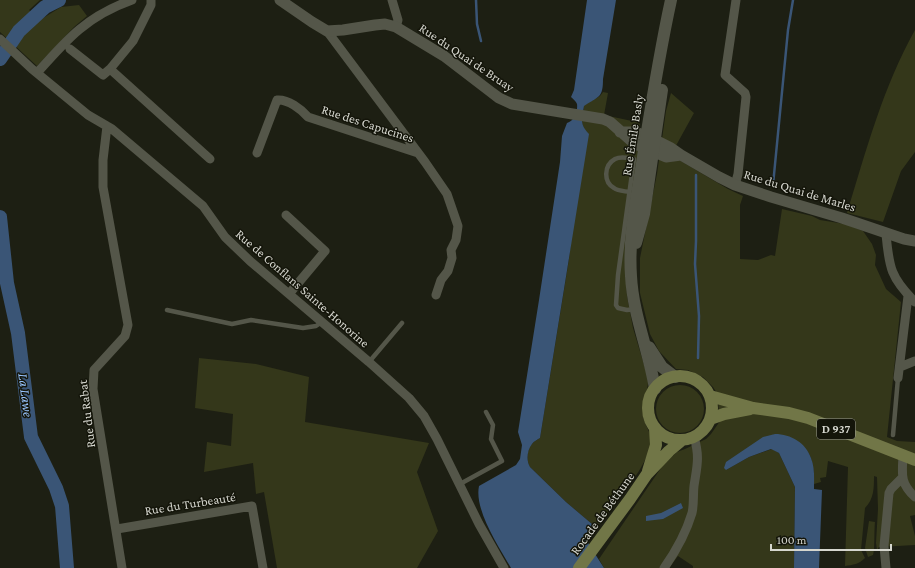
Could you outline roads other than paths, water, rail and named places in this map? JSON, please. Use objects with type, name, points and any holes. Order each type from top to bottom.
[{"type":"main road","name":"Rue Émile Basly","points":[[631,276],[636,246],[644,214],[650,144],[651,109],[671,0]]},
{"type":"main road","name":"Rue Émile Basly","points":[[643,337],[635,309],[631,276],[630,238],[650,144],[671,26],[671,0]]},
{"type":"main road","points":[[643,337],[662,367],[675,377]]},
{"type":"main road","points":[[643,337],[654,389]]},
{"type":"main road","points":[[684,376],[692,378],[700,383],[710,396],[712,412],[707,426],[701,433],[681,441],[672,440],[663,436],[655,429],[648,414],[650,396],[654,389],[667,379],[675,377],[684,376]]},
{"type":"main road","name":"D 937","points":[[710,396],[753,408],[789,413],[808,418],[915,460]]},
{"type":"main road","name":"D 937","points":[[710,419],[724,414],[753,408]]},
{"type":"main road","name":"Rocade de Béthune","points":[[647,474],[656,445],[655,429]]},
{"type":"main road","name":"Rocade de Béthune","points":[[579,568],[647,474],[681,441]]},
{"type":"street","points":[[37,73],[80,28],[100,14],[132,0]]},
{"type":"street","points":[[70,49],[103,75],[110,69],[133,40],[151,5],[151,0]]},
{"type":"street","points":[[280,0],[312,22],[327,30]]},
{"type":"street","points":[[392,0],[398,20],[396,27]]},
{"type":"street","points":[[735,185],[738,174],[746,97],[745,93],[725,75],[736,0]]},
{"type":"street","name":"Rue du Quai de Bruay","points":[[327,30],[343,30],[385,24],[396,27],[444,56],[499,98],[512,104],[603,119],[610,122],[620,132],[636,132],[650,144]]},
{"type":"street","name":"Rue des Capucines","points":[[327,30],[447,194],[458,226],[456,240],[451,250],[452,258],[448,271],[441,280],[436,295]]},
{"type":"street","name":"Rue de Conflans Sainte-Honorine","points":[[0,39],[37,73],[88,115],[117,133],[203,206],[225,237],[250,261],[400,389],[418,409],[437,439],[479,524],[504,568]]},
{"type":"street","points":[[110,69],[210,159]]},
{"type":"street","name":"Rue des Capucines","points":[[257,153],[277,100],[283,99],[304,112],[308,117],[418,153]]},
{"type":"street","name":"Rue du Rabat","points":[[107,126],[103,160],[103,187],[128,326],[125,336],[94,370],[93,389],[117,529],[122,568]]},
{"type":"street","name":"Rue du Quai de Marles","points":[[650,144],[666,157],[681,155],[735,185],[842,218],[886,234],[915,241]]},
{"type":"street","points":[[286,216],[325,251],[289,294]]},
{"type":"street","points":[[886,234],[891,270],[900,287],[915,302]]},
{"type":"street","points":[[898,378],[908,296]]},
{"type":"street","points":[[900,367],[915,361]]},
{"type":"street","points":[[664,568],[678,547],[692,512],[698,462],[698,451],[694,437]]},
{"type":"street","points":[[903,456],[902,478],[906,489],[915,497]]},
{"type":"street","points":[[886,568],[884,546],[889,493],[902,478]]},
{"type":"street","name":"Rue du Turbeauté","points":[[117,529],[252,506],[263,568]]},
{"type":"lane","points":[[629,192],[614,189],[606,178],[607,170],[616,158],[624,157],[634,159],[616,302],[618,308],[627,310],[635,309]]},
{"type":"lane","points":[[167,310],[232,324],[251,320],[303,328],[316,326],[322,322]]},
{"type":"lane","points":[[369,362],[402,323]]},
{"type":"lane","points":[[893,435],[898,378]]},
{"type":"lane","points":[[460,484],[502,462],[491,439],[493,425],[486,412]]},
{"type":"water","points":[[587,0],[616,0],[602,90],[597,98],[584,106],[582,124],[589,134],[540,438],[530,446],[528,459],[530,467],[566,502],[592,524],[595,523],[598,526],[583,535],[604,568],[511,568],[494,539],[484,517],[478,496],[479,486],[516,465],[520,459],[522,445],[518,432],[560,162],[562,136],[567,123],[574,118],[577,110],[577,103],[571,97],[574,90]]},
{"type":"water","points":[[781,434],[797,440],[806,448],[813,466],[814,489],[822,490],[819,568],[794,568],[795,487],[779,453],[771,449],[749,457],[726,470],[724,468],[726,462],[763,437]]},
{"type":"water","points":[[681,503],[683,508],[663,519],[646,521],[646,516],[661,513]]},
{"type":"waterway","name":"La Lawe","points":[[0,59],[19,31],[45,7],[59,0]]},
{"type":"waterway","points":[[476,0],[477,24],[481,41]]},
{"type":"waterway","points":[[773,185],[788,30],[793,0]]},
{"type":"waterway","points":[[696,175],[695,264],[699,316],[698,358]]},
{"type":"waterway","name":"La Lawe","points":[[0,217],[7,283],[18,333],[31,437],[56,488],[62,506],[67,568]]}]
